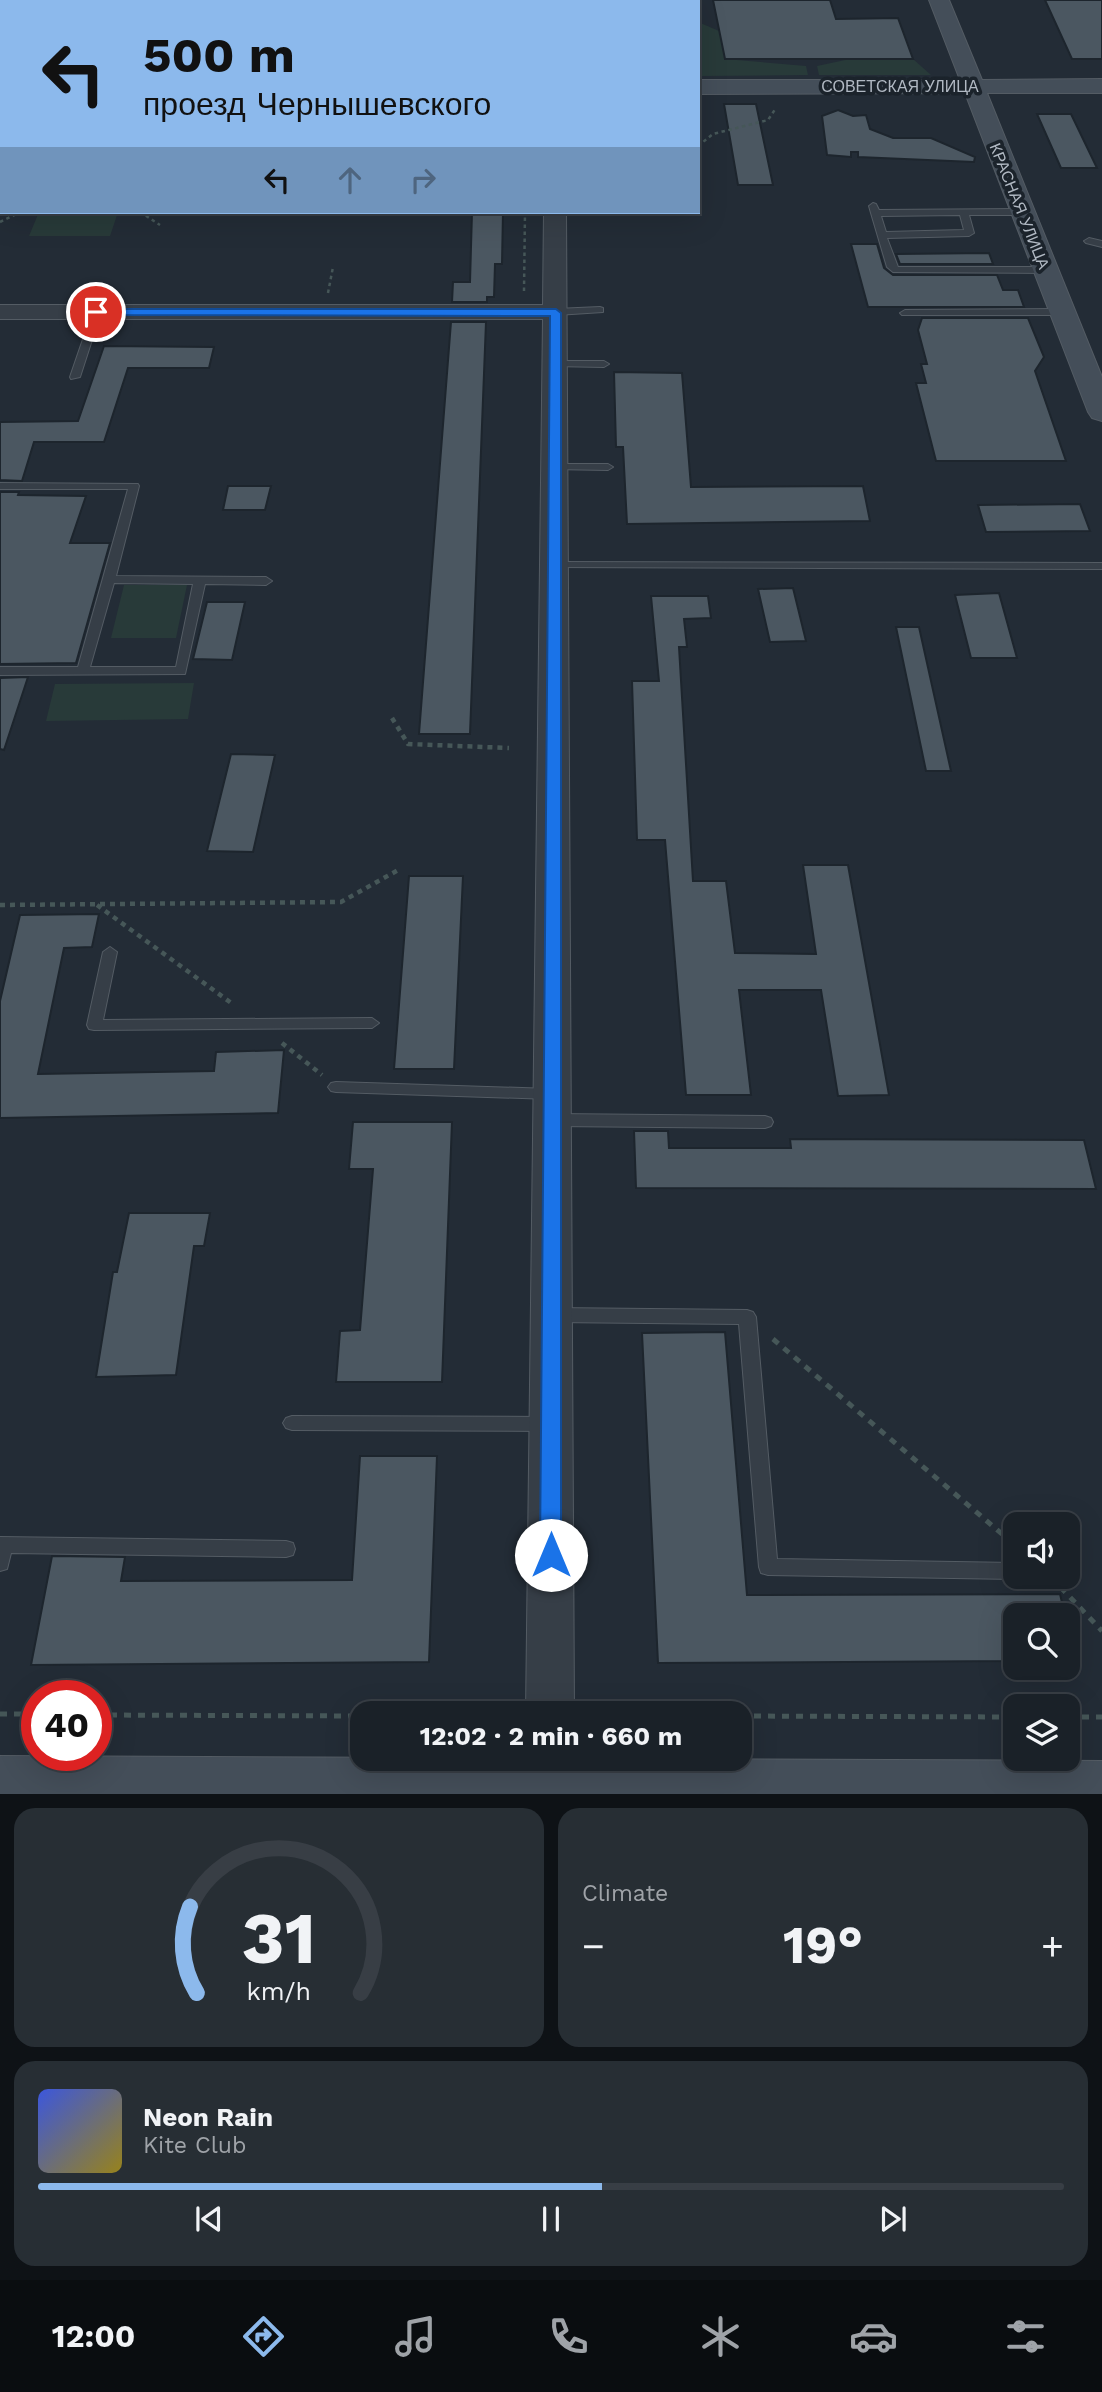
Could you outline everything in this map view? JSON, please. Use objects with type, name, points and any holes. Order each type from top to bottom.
[{"type":"main road","name":"КРАСНАЯ УЛИЦА","points":[[939,0],[1102,412]]},
{"type":"main road","name":"СОВЕТСКАЯ УЛИЦА","points":[[700,87],[1102,86]]},
{"type":"main road","points":[[0,1783],[551,1771],[1102,1787]]},
{"type":"street","points":[[550,1701],[556,364],[540,308],[555,214]]},
{"type":"street","points":[[1,312],[540,308]]},
{"type":"lane","points":[[1023,212],[874,210],[892,267],[896,270],[1046,270]]},
{"type":"lane","points":[[882,235],[969,233],[964,212]]},
{"type":"lane","points":[[1089,241],[1102,244]]},
{"type":"lane","points":[[540,308],[600,310]]},
{"type":"lane","points":[[75,377],[96,312]]},
{"type":"lane","points":[[905,313],[1062,312]]},
{"type":"lane","points":[[556,364],[604,364]]},
{"type":"lane","points":[[556,467],[608,467]]},
{"type":"lane","points":[[0,486],[134,486],[83,671]]},
{"type":"lane","points":[[556,565],[1102,566]]},
{"type":"lane","points":[[109,579],[266,581]]},
{"type":"lane","points":[[0,671],[181,671],[200,580]]},
{"type":"lane","points":[[110,952],[94,1025],[372,1023]]},
{"type":"lane","points":[[336,1087],[553,1107],[765,1122]]},
{"type":"lane","points":[[552,1315],[747,1317],[768,1567],[1003,1571]]},
{"type":"lane","points":[[292,1423],[551,1423]]},
{"type":"lane","points":[[1,1551],[286,1549]]},
{"type":"path","points":[[700,144],[713,134],[768,120],[782,98]]},
{"type":"path","points":[[0,222],[17,214]]},
{"type":"path","points":[[143,214],[160,225]]},
{"type":"path","points":[[525,214],[540,308]]},
{"type":"path","points":[[327,304],[332,267]]},
{"type":"path","points":[[392,718],[408,744],[509,748]]},
{"type":"path","points":[[0,905],[341,902],[400,869]]},
{"type":"path","points":[[97,904],[257,1022],[336,1087]]},
{"type":"path","points":[[747,1317],[1003,1535]]},
{"type":"path","points":[[1062,1589],[1102,1631]]},
{"type":"path","points":[[0,1714],[21,1714]]},
{"type":"path","points":[[112,1715],[350,1716]]},
{"type":"path","points":[[752,1716],[1003,1717]]},
{"type":"path","points":[[1080,1717],[1102,1717]]},
{"type":"shaded area","points":[[700,23],[719,31],[725,59],[806,66],[808,75],[700,76]]},
{"type":"shaded area","points":[[850,59],[913,59],[931,75],[819,75],[817,66]]},
{"type":"shaded area","points":[[38,214],[117,214],[110,236],[29,236]]},
{"type":"shaded area","points":[[124,585],[187,585],[176,638],[111,638]]},
{"type":"shaded area","points":[[194,683],[188,719],[46,721],[55,684]]},
{"type":"building","points":[[713,0],[830,0],[836,19],[898,18],[913,59],[725,59]]},
{"type":"building","points":[[1045,0],[1102,0],[1102,59],[1072,59]]},
{"type":"building","points":[[724,104],[756,104],[773,185],[738,185]]},
{"type":"building","points":[[838,110],[853,116],[866,115],[870,129],[893,138],[931,138],[975,157],[974,162],[858,157],[858,152],[851,152],[851,157],[827,155],[822,116]]},
{"type":"building","points":[[1037,114],[1071,114],[1097,168],[1061,168]]},
{"type":"building","points":[[472,214],[503,214],[502,264],[495,264],[494,297],[487,297],[487,302],[452,302],[453,282],[470,282]]},
{"type":"building","points":[[851,244],[877,244],[884,268],[893,275],[997,275],[1003,290],[1018,290],[1024,307],[868,307]]},
{"type":"building","points":[[989,253],[993,264],[900,264],[896,254]]},
{"type":"building","points":[[922,318],[1028,318],[1044,357],[1035,371],[1066,461],[936,461],[916,383],[926,383],[921,364],[927,364],[918,330]]},
{"type":"building","points":[[451,322],[486,322],[470,734],[419,734]]},
{"type":"building","points":[[104,346],[214,347],[209,368],[128,368],[104,442],[34,442],[22,481],[0,480],[0,422],[78,421]]},
{"type":"building","points":[[614,372],[682,373],[691,487],[863,486],[870,521],[627,524],[623,447],[616,447]]},
{"type":"building","points":[[228,486],[271,486],[265,510],[223,510]]},
{"type":"building","points":[[0,492],[19,492],[18,495],[86,496],[70,543],[110,543],[76,663],[0,664]]},
{"type":"building","points":[[1080,504],[1090,531],[986,532],[978,505]]},
{"type":"building","points":[[793,588],[806,641],[770,642],[758,589]]},
{"type":"building","points":[[999,593],[1017,658],[971,658],[955,595]]},
{"type":"building","points":[[651,596],[708,596],[711,618],[684,619],[687,647],[679,647],[693,881],[726,881],[735,953],[816,954],[803,865],[848,865],[889,1095],[838,1096],[821,990],[739,990],[751,1095],[686,1095],[665,840],[637,840],[632,681],[659,681]]},
{"type":"building","points":[[207,602],[245,602],[232,660],[193,659]]},
{"type":"building","points":[[896,627],[919,627],[951,771],[926,771]]},
{"type":"building","points":[[28,677],[4,750],[0,749],[0,678]]},
{"type":"building","points":[[231,754],[275,755],[253,852],[207,851]]},
{"type":"building","points":[[409,876],[463,876],[454,1069],[394,1069]]},
{"type":"building","points":[[99,914],[92,947],[64,948],[38,1074],[214,1071],[216,1052],[284,1050],[278,1113],[0,1118],[0,1001],[20,915]]},
{"type":"building","points":[[353,1122],[452,1122],[442,1382],[336,1382],[340,1331],[360,1330],[373,1169],[349,1169]]},
{"type":"building","points":[[634,1131],[668,1131],[669,1148],[791,1148],[790,1139],[1084,1140],[1096,1189],[636,1188]]},
{"type":"building","points":[[129,1213],[210,1213],[204,1246],[194,1246],[176,1375],[96,1377],[113,1272],[117,1272]]},
{"type":"building","points":[[725,1332],[747,1595],[1060,1594],[1062,1603],[1003,1603],[1003,1661],[658,1663],[642,1333]]},
{"type":"building","points":[[360,1456],[437,1456],[429,1662],[31,1665],[52,1556],[125,1557],[121,1581],[352,1580]]},
{"type":"route","points":[[96,312],[556,313],[551,1555]]}]
